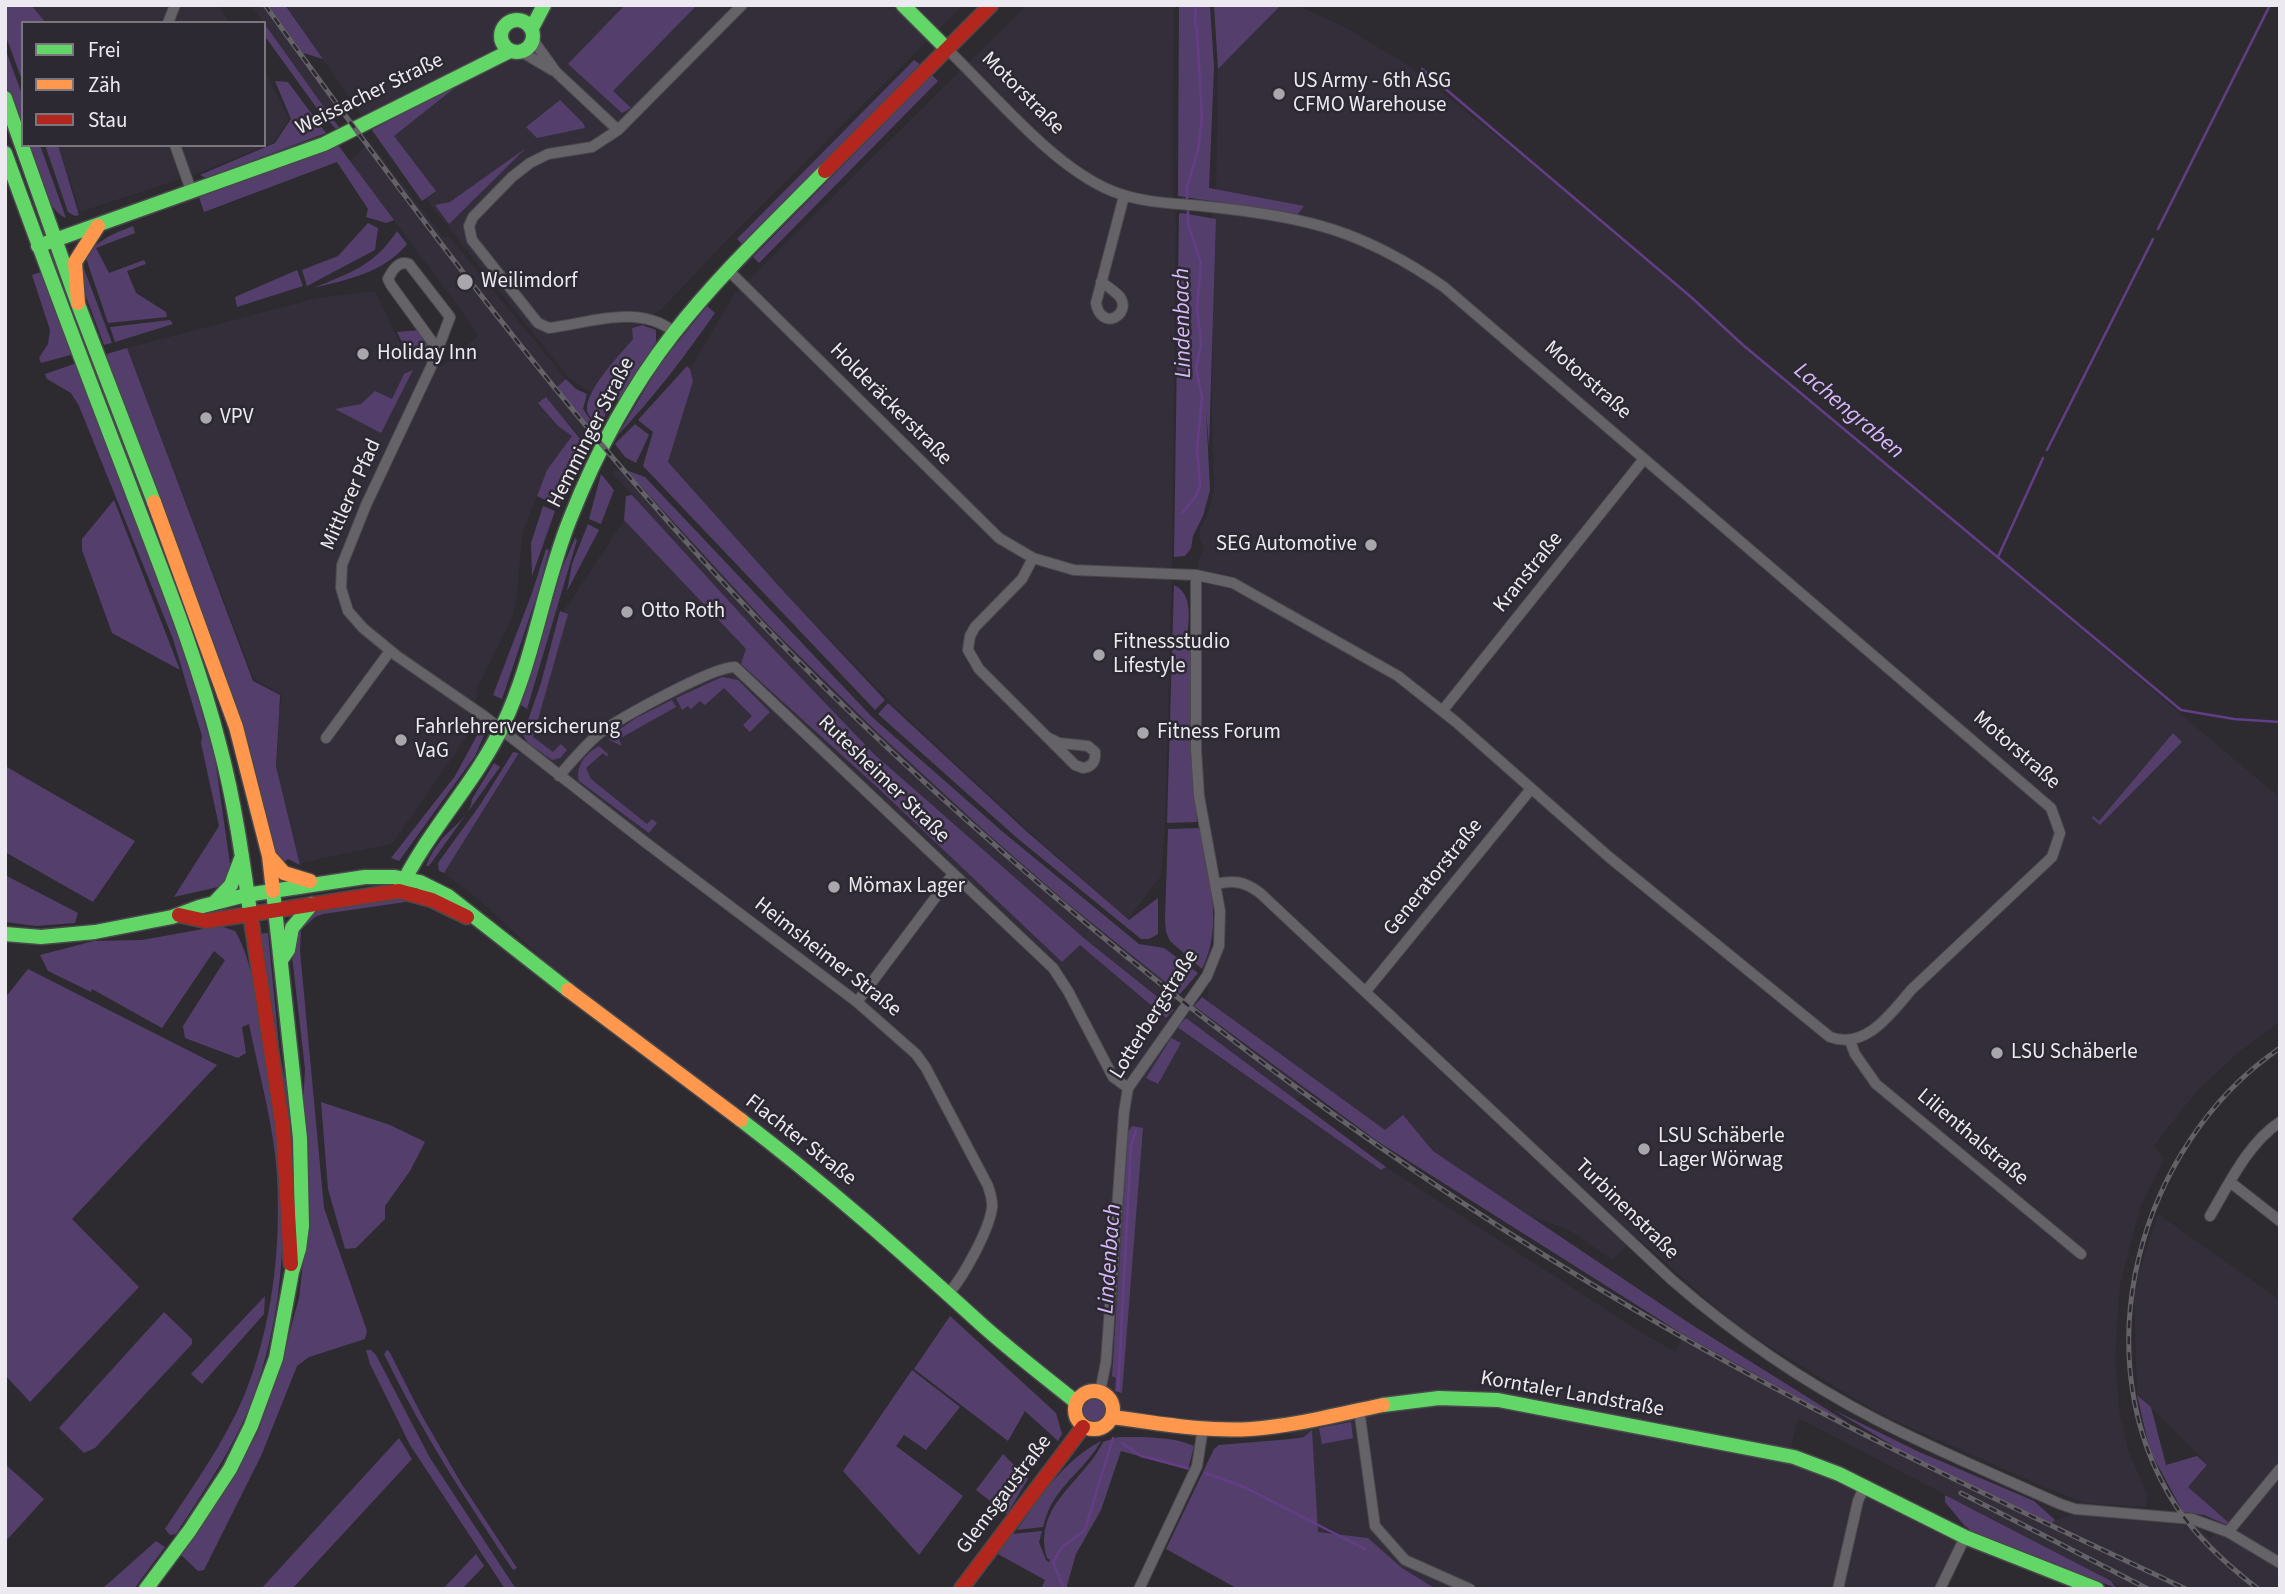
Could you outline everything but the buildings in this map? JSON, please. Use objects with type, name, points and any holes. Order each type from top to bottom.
[{"type":"main road","points":[[529,29],[515,20],[506,24],[502,32],[511,47],[528,48],[529,29],[537,5]]},
{"type":"main road","points":[[529,29],[544,5]]},
{"type":"main road","name":"Motorstraße","points":[[903,5],[947,50]]},
{"type":"main road","name":"Hemminger Straße","points":[[402,884],[478,770],[501,729],[524,676],[560,547],[576,507],[618,419],[647,369],[673,331],[702,296],[991,5]]},
{"type":"main road","name":"Weissacher Straße","points":[[38,246],[324,144],[511,47]]},
{"type":"main road","points":[[5,98],[21,143]]},
{"type":"main road","points":[[23,147],[78,304],[236,727],[269,856],[300,1138],[302,1194],[299,1250],[292,1272],[276,1358],[265,1393],[241,1448],[218,1489],[146,1589]]},
{"type":"main road","points":[[5,153],[38,246],[128,477],[196,668],[221,749],[242,856],[284,1129],[292,1272]]},
{"type":"main road","points":[[78,304],[75,262],[98,226]]},
{"type":"main road","points":[[213,904],[230,888],[235,874],[235,863],[242,856]]},
{"type":"main road","points":[[269,856],[287,875],[292,878],[306,878],[313,885]]},
{"type":"main road","name":"Flachter Straße","points":[[5,934],[65,936],[124,928],[248,896],[365,878],[402,884],[487,928],[806,1169],[981,1324],[1076,1402]]},
{"type":"main road","name":"Flachter Straße","points":[[179,915],[206,921],[250,915],[402,884]]},
{"type":"main road","points":[[281,960],[288,950],[292,928],[312,904]]},
{"type":"main road","points":[[1086,1392],[1100,1392],[1111,1402],[1112,1417],[1100,1429],[1091,1430],[1083,1427],[1074,1412],[1076,1402],[1086,1392]]},
{"type":"main road","name":"Korntaler Landstraße","points":[[1112,1417],[1235,1431],[1272,1427],[1431,1397],[1498,1400],[1776,1453],[1807,1462],[1965,1537],[2097,1589]]},
{"type":"main road","name":"Glemsgaustraße","points":[[961,1589],[1083,1427]]},
{"type":"street","points":[[673,331],[653,319],[627,316],[549,328],[538,323],[472,240],[470,232],[473,217],[512,177],[530,163],[548,154],[592,147],[618,130],[742,5]]},
{"type":"street","points":[[529,29],[556,72]]},
{"type":"street","points":[[511,47],[556,72],[618,130]]},
{"type":"street","name":"Motorstraße","points":[[947,50],[1055,156],[1087,178],[1124,196],[1313,222],[1344,232],[1399,258],[1454,295],[2051,808],[2060,833],[2052,858],[1912,990],[1894,1012],[1863,1037],[1850,1041]]},
{"type":"street","points":[[176,147],[192,193]]},
{"type":"street","points":[[1101,282],[1124,196]]},
{"type":"street","name":"Mittlerer Pfad","points":[[439,345],[433,342],[391,285],[388,279],[398,264],[409,264],[450,317],[439,345],[366,505],[342,565],[341,589],[348,611],[363,628],[390,651],[501,729]]},
{"type":"street","name":"Holderäckerstraße","points":[[727,270],[999,538],[1032,558],[1074,570],[1196,575]]},
{"type":"street","name":"Kranstraße","points":[[1443,710],[1644,459]]},
{"type":"street","points":[[1032,558],[1022,579],[975,627],[969,638],[968,650],[979,668],[1047,737],[1079,767],[1088,768],[1094,761],[1095,752],[1088,746],[1059,743],[1047,737]]},
{"type":"street","points":[[1196,575],[1233,583],[1398,676],[1443,710],[1531,789],[1815,1027],[1830,1037],[1850,1041]]},
{"type":"street","name":"Lotterbergstraße","points":[[1100,1392],[1106,1362],[1128,1088],[1200,987],[1219,946],[1221,925],[1199,796],[1196,575]]},
{"type":"street","points":[[326,738],[390,651]]},
{"type":"street","name":"Rutesheimer Straße","points":[[559,776],[597,735],[626,715],[710,673],[727,666],[735,667],[1053,968],[1113,1077],[1128,1088]]},
{"type":"street","name":"Heimsheimer Straße","points":[[501,729],[857,1002],[916,1054],[926,1068],[990,1192],[993,1204],[990,1217],[967,1267],[949,1293]]},
{"type":"street","name":"Generatorstraße","points":[[1366,991],[1531,789]]},
{"type":"street","points":[[857,1002],[953,874]]},
{"type":"street","name":"Turbinenstraße","points":[[1215,884],[1235,880],[1261,893],[1672,1280],[1735,1332],[1821,1388],[1872,1417],[2060,1504],[2075,1509],[2192,1519],[2228,1532],[2280,1563]]},
{"type":"street","name":"Lilienthalstraße","points":[[1850,1041],[1855,1054],[1877,1084],[2081,1254]]},
{"type":"street","points":[[2210,1216],[2249,1153],[2272,1127],[2280,1122]]},
{"type":"street","points":[[2230,1182],[2280,1221]]},
{"type":"street","points":[[1359,1409],[1375,1526],[1405,1560],[1470,1589]]},
{"type":"street","points":[[1139,1589],[1197,1466],[1203,1429]]},
{"type":"street","points":[[2228,1532],[2280,1469]]},
{"type":"street","points":[[1838,1589],[1858,1501],[1864,1488]]},
{"type":"street","points":[[1940,1589],[1965,1537]]},
{"type":"shaded area","points":[[5,5],[31,5],[44,21],[21,21],[21,78],[5,34]]},
{"type":"shaded area","points":[[31,5],[218,5],[229,21],[44,21]]},
{"type":"shaded area","points":[[251,5],[268,5],[343,109],[331,117],[266,26],[266,21],[262,21]]},
{"type":"shaded area","points":[[268,5],[285,5],[323,59],[303,53]]},
{"type":"shaded area","points":[[286,5],[963,5],[725,242],[662,309],[632,328],[633,339],[591,392],[569,378],[376,137]]},
{"type":"shaded area","points":[[625,5],[697,5],[613,91],[631,108],[622,113],[568,64]]},
{"type":"shaded area","points":[[1027,5],[1174,5],[1173,204],[1176,221],[1172,562],[1165,826],[1161,876],[1128,919],[896,708],[785,593],[668,462],[693,381],[690,369],[735,293]]},
{"type":"shaded area","points":[[1179,5],[1210,6],[1214,67],[1209,188],[1304,206],[1298,214],[1178,196]]},
{"type":"shaded area","points":[[1214,5],[1281,5],[1218,69]]},
{"type":"shaded area","points":[[1281,5],[1296,5],[1347,28],[1406,64],[1527,160],[2280,798],[2280,1022],[2240,1051],[2197,1091],[2154,1145],[2164,1160],[2140,1207],[2120,1285],[2115,1358],[2120,1416],[2129,1453],[2147,1493],[2146,1507],[2085,1503],[1880,1414],[1739,1328],[1635,1236],[1613,1260],[1569,1230],[1532,1217],[1433,1151],[1403,1116],[1385,1131],[1208,1001],[1207,976],[1213,963],[1220,911],[1221,874],[1204,824],[1199,796],[1196,575],[1204,547],[1200,540],[1200,528],[1207,516],[1214,491],[1212,207],[1216,191],[1218,69]]},
{"type":"shaded area","points":[[266,26],[339,127],[336,129],[316,107],[266,38]]},
{"type":"shaded area","points":[[5,48],[21,92],[21,125],[5,83]]},
{"type":"shaded area","points":[[914,60],[920,64],[742,244],[737,239]]},
{"type":"shaded area","points":[[266,74],[289,119],[274,142],[266,145]]},
{"type":"shaded area","points":[[932,75],[938,81],[759,263],[753,257]]},
{"type":"shaded area","points":[[467,78],[394,136],[436,191],[422,201],[372,130]]},
{"type":"shaded area","points":[[275,81],[288,82],[326,133],[206,178],[200,175],[275,143],[291,119]]},
{"type":"shaded area","points":[[560,100],[585,128],[537,138],[526,127]]},
{"type":"shaded area","points":[[370,142],[443,237],[448,235],[566,379],[557,388],[596,433],[586,443],[546,398],[539,403],[573,436],[547,470],[522,534],[517,596],[512,618],[478,686],[472,729],[392,844],[300,863],[277,767],[278,717],[282,695],[254,679],[127,348],[317,298],[375,291],[403,349],[440,367],[478,336],[350,161]]},
{"type":"shaded area","points":[[338,145],[394,220],[386,223],[366,217],[368,209],[337,162],[204,212],[199,197]]},
{"type":"shaded area","points":[[29,147],[41,147],[66,218],[59,214],[47,197]]},
{"type":"shaded area","points":[[46,147],[59,147],[79,215],[68,212]]},
{"type":"shaded area","points":[[59,147],[262,147],[204,171],[80,212]]},
{"type":"shaded area","points":[[526,148],[449,224],[435,205],[450,202]]},
{"type":"shaded area","points":[[1179,214],[1216,219],[1209,446],[1206,410],[1210,490],[1191,548],[1185,556],[1174,557]]},
{"type":"shaded area","points":[[368,223],[378,228],[375,250],[307,286],[302,270],[338,256]]},
{"type":"shaded area","points":[[133,226],[135,233],[96,248],[109,273],[144,260],[146,264],[127,271],[136,293],[166,312],[167,317],[108,323],[86,258],[100,242]]},
{"type":"shaded area","points":[[397,231],[407,244],[388,262],[365,274],[314,288],[361,267],[380,252]]},
{"type":"shaded area","points":[[81,261],[112,343],[104,345],[80,280]]},
{"type":"shaded area","points":[[297,270],[303,286],[237,307],[235,297]]},
{"type":"shaded area","points":[[41,272],[74,354],[41,363],[39,358],[48,344],[50,330],[32,275]]},
{"type":"shaded area","points":[[707,306],[715,313],[669,376],[618,435],[660,364]]},
{"type":"shaded area","points":[[170,320],[173,324],[115,342],[110,327]]},
{"type":"shaded area","points":[[642,325],[656,330],[656,342],[620,400],[612,398],[600,428],[590,417],[588,402],[604,373],[633,339],[632,328]]},
{"type":"shaded area","points":[[420,330],[431,343],[423,358],[405,348],[397,332]]},
{"type":"shaded area","points":[[127,348],[253,681],[280,695],[276,766],[300,865],[288,859],[282,864],[276,857],[110,377],[107,354]]},
{"type":"shaded area","points":[[77,363],[184,650],[215,759],[230,864],[228,878],[222,890],[218,887],[174,897],[219,826],[201,743],[202,736],[173,639],[79,406],[71,393],[47,379],[45,374]]},
{"type":"shaded area","points":[[687,366],[693,381],[668,462],[885,700],[875,710],[643,466],[653,432],[638,420]]},
{"type":"shaded area","points":[[413,370],[381,433],[335,409],[361,404],[375,391],[392,399],[404,374]]},
{"type":"shaded area","points":[[566,379],[576,389],[587,394],[583,409],[598,431],[596,433],[556,388]]},
{"type":"shaded area","points":[[546,397],[581,440],[585,455],[558,506],[537,496],[547,470],[572,436],[558,426],[538,403]]},
{"type":"shaded area","points":[[635,424],[649,435],[636,463],[625,457],[615,444]]},
{"type":"shaded area","points":[[623,465],[772,629],[876,731],[990,836],[1180,994],[1171,1007],[1085,939],[874,754],[760,635],[612,473]]},
{"type":"shaded area","points":[[626,470],[645,477],[872,717],[1003,832],[1139,944],[1164,948],[1198,973],[1180,994],[1066,902],[876,731],[772,629]]},
{"type":"shaded area","points":[[601,474],[614,490],[601,524],[589,519]]},
{"type":"shaded area","points":[[632,495],[874,754],[1085,939],[1174,1010],[1166,1018],[1080,945],[1062,962],[878,788],[741,664],[746,649],[624,520],[626,496]]},
{"type":"shaded area","points":[[114,500],[180,670],[112,633],[82,550],[82,539]]},
{"type":"shaded area","points":[[543,506],[555,511],[532,576],[531,543]]},
{"type":"shaded area","points":[[624,520],[747,650],[741,664],[1062,961],[1079,944],[1172,1024],[1381,1170],[1386,1167],[1675,1352],[1684,1335],[1846,1424],[2052,1523],[2076,1514],[2195,1524],[2210,1538],[2229,1524],[2188,1487],[2208,1465],[2137,1393],[2134,1288],[2158,1214],[2280,1300],[2280,1589],[2126,1589],[1798,1418],[1791,1448],[1781,1452],[1839,1474],[1852,1491],[1965,1537],[1940,1589],[1436,1589],[1402,1569],[1368,1538],[1318,1532],[1304,1437],[1257,1425],[1118,1409],[1111,1396],[1101,1388],[1085,1388],[1071,1395],[806,1169],[610,1022],[478,899],[444,873],[520,753],[550,666],[565,609]]},
{"type":"shaded area","points":[[588,524],[599,530],[567,591],[572,564]]},
{"type":"shaded area","points":[[575,538],[577,540],[527,709],[521,705],[563,566]]},
{"type":"shaded area","points":[[546,549],[549,550],[537,595],[502,699],[493,695]]},
{"type":"shaded area","points":[[1174,585],[1186,597],[1189,613],[1187,646],[1190,647],[1197,822],[1167,823]]},
{"type":"shaded area","points":[[560,611],[568,614],[533,737],[553,752],[561,744],[567,750],[560,758],[552,760],[528,743],[523,735],[541,683]]},
{"type":"shaded area","points":[[722,677],[738,680],[770,712],[750,732],[743,725],[752,716],[724,688],[705,705],[700,701],[691,709],[688,706],[682,710],[676,698]]},
{"type":"shaded area","points":[[672,700],[676,707],[619,739],[622,746],[609,740],[610,736],[636,718]]},
{"type":"shaded area","points":[[888,703],[1025,830],[1129,920],[1158,898],[1158,934],[1149,939],[1141,939],[1017,838],[878,714]]},
{"type":"shaded area","points":[[481,728],[484,735],[475,756],[399,861],[391,858],[455,776]]},
{"type":"shaded area","points":[[2173,733],[2182,742],[2100,825],[2093,816],[2099,821]]},
{"type":"shaded area","points":[[599,746],[608,754],[607,757],[603,753],[586,768],[591,779],[647,824],[652,819],[657,823],[649,833],[579,781],[578,775],[583,760]]},
{"type":"shaded area","points":[[513,752],[519,753],[444,873],[439,871],[438,863],[480,805]]},
{"type":"shaded area","points":[[494,763],[500,767],[429,866],[426,866],[441,840],[468,811],[472,799]]},
{"type":"shaded area","points":[[5,766],[135,841],[93,902],[5,852]]},
{"type":"shaded area","points":[[1201,828],[1213,918],[1209,952],[1202,969],[1170,941],[1165,920],[1168,829]]},
{"type":"shaded area","points":[[5,875],[78,913],[75,923],[36,926],[5,922]]},
{"type":"shaded area","points":[[393,898],[419,900],[323,914],[305,926],[302,923],[314,910]]},
{"type":"shaded area","points":[[220,926],[235,931],[254,985],[278,1133],[283,1223],[281,1268],[266,1357],[245,1418],[207,1486],[176,1534],[170,1535],[165,1529],[218,1447],[244,1396],[254,1370],[268,1316],[276,1260],[277,1176],[269,1119],[249,1024],[242,1027],[246,1053],[238,1058],[185,1038],[183,1026],[225,960],[214,951],[162,1028],[92,989],[91,992],[48,971],[40,955],[94,941],[142,940]]},
{"type":"shaded area","points":[[297,929],[301,931],[300,951],[324,1208],[367,1331],[365,1339],[309,1357],[297,1366],[261,1456],[204,1570],[198,1571],[181,1555],[258,1432],[280,1368],[299,1298],[308,1219],[303,1107],[305,1069],[291,947]]},
{"type":"shaded area","points":[[268,933],[280,1056],[290,1103],[294,1160],[259,934]]},
{"type":"shaded area","points":[[28,969],[217,1065],[72,1219],[139,1287],[30,1402],[5,1375],[5,998]]},
{"type":"shaded area","points":[[1202,997],[1385,1130],[1403,1115],[1433,1151],[1689,1323],[1847,1422],[1846,1424],[1684,1335],[1377,1141],[1194,1006]]},
{"type":"shaded area","points":[[1194,1006],[1309,1091],[1296,1100],[1186,1018]]},
{"type":"shaded area","points":[[1186,1018],[1386,1167],[1381,1170],[1177,1027]]},
{"type":"shaded area","points":[[1171,1038],[1181,1043],[1158,1084],[1146,1078]]},
{"type":"shaded area","points":[[321,1102],[390,1125],[425,1142],[410,1171],[385,1206],[385,1219],[356,1248],[345,1249],[328,1189]]},
{"type":"shaded area","points":[[1132,1126],[1143,1128],[1122,1393],[1115,1391],[1116,1378],[1112,1376],[1128,1132]]},
{"type":"shaded area","points":[[265,1296],[264,1314],[202,1384],[191,1374]]},
{"type":"shaded area","points":[[164,1312],[192,1339],[192,1344],[95,1448],[84,1453],[59,1428]]},
{"type":"shaded area","points":[[950,1316],[1056,1413],[1062,1434],[1058,1441],[1025,1411],[1008,1441],[914,1369]]},
{"type":"shaded area","points":[[366,1350],[371,1350],[376,1355],[430,1458],[516,1589],[505,1589],[410,1445],[370,1364]]},
{"type":"shaded area","points":[[387,1350],[461,1483],[517,1568],[513,1570],[429,1438],[384,1354]]},
{"type":"shaded area","points":[[912,1370],[960,1407],[926,1450],[904,1435],[896,1446],[963,1496],[919,1555],[843,1471]]},
{"type":"shaded area","points":[[2137,1395],[2151,1407],[2166,1465],[2197,1456],[2207,1465],[2188,1487],[2228,1522],[2227,1525],[2204,1515],[2183,1512],[2150,1451]]},
{"type":"shaded area","points":[[1093,1399],[1102,1403],[1106,1412],[1102,1421],[1093,1425],[1084,1421],[1080,1412],[1084,1403]]},
{"type":"shaded area","points":[[1834,1410],[1917,1451],[2034,1501],[2055,1520],[2052,1523],[1915,1459]]},
{"type":"shaded area","points":[[1351,1422],[1353,1438],[1322,1444],[1319,1428]]},
{"type":"shaded area","points":[[1312,1430],[1318,1532],[1368,1538],[1402,1568],[1436,1589],[1238,1589],[1166,1549],[1214,1449],[1219,1445],[1304,1437]]},
{"type":"shaded area","points":[[1118,1437],[1167,1439],[1194,1446],[1188,1470],[1121,1451],[1101,1510],[1076,1554],[1066,1589],[1041,1589],[1045,1580],[998,1554],[1012,1534],[1042,1531],[1039,1542],[1049,1562],[1044,1539],[1053,1509],[1103,1442]]},
{"type":"shaded area","points":[[399,1438],[412,1459],[292,1589],[261,1589]]},
{"type":"shaded area","points":[[1101,1441],[1090,1458],[1056,1496],[1043,1527],[1017,1530],[1064,1469]]},
{"type":"shaded area","points":[[1003,1454],[1028,1479],[1007,1514],[976,1490]]},
{"type":"shaded area","points":[[5,1464],[44,1499],[5,1542]]},
{"type":"shaded area","points":[[1945,1495],[2111,1581],[2116,1588],[1982,1539],[1964,1525],[1945,1502]]},
{"type":"shaded area","points":[[156,1541],[165,1547],[134,1589],[102,1589]]},
{"type":"shaded area","points":[[476,1554],[484,1566],[462,1589],[443,1589]]},
{"type":"waterway","name":"Lindenbach","points":[[1187,202],[1187,187],[1198,150],[1202,118],[1196,5]]},
{"type":"waterway","points":[[2158,229],[2270,5]]},
{"type":"waterway","name":"Lachengraben","points":[[1422,69],[1691,297],[1743,345],[2181,710],[2234,719],[2280,722]]},
{"type":"waterway","name":"Lindenbach","points":[[1182,513],[1196,496],[1200,485],[1197,449],[1202,397],[1196,369],[1201,344],[1197,307],[1201,263],[1188,224],[1188,208]]},
{"type":"waterway","points":[[2047,450],[2153,239]]},
{"type":"waterway","points":[[1998,557],[2043,458]]},
{"type":"waterway","name":"Lindenbach","points":[[1118,1390],[1131,1146],[1136,1130]]},
{"type":"waterway","name":"Lindenbach","points":[[1064,1589],[1053,1562],[1062,1547],[1085,1530],[1113,1438]]},
{"type":"waterway","points":[[1122,1443],[1141,1456],[1188,1468]]},
{"type":"waterway","points":[[1205,1473],[1244,1487],[1365,1549]]},
{"type":"railway","points":[[265,5],[489,305],[606,450],[668,521],[764,626],[899,759],[1083,921],[1163,986],[1328,1110],[1413,1169],[1586,1281],[1801,1402],[2186,1589]]},
{"type":"railway","points":[[2258,1589],[2235,1571],[2194,1530],[2176,1506],[2147,1448],[2132,1386],[2129,1322],[2139,1258],[2159,1197],[2190,1140],[2231,1089],[2280,1048]]},
{"type":"railway","points":[[1961,1493],[2148,1589]]},
{"type":"traffic: fast","points":[[532,28],[544,5]]},
{"type":"traffic: fast","points":[[903,5],[947,49]]},
{"type":"traffic: fast","points":[[517,20],[528,25],[533,36],[528,47],[517,52],[506,47],[501,36],[506,25],[517,20]]},
{"type":"traffic: fast","points":[[38,246],[324,144],[510,51]]},
{"type":"traffic: fast","points":[[5,98],[21,143]]},
{"type":"traffic: fast","points":[[22,147],[78,304],[154,502]]},
{"type":"traffic: fast","points":[[5,153],[201,679],[230,789],[251,919]]},
{"type":"traffic: fast","points":[[399,891],[423,848],[479,767],[503,725],[523,675],[552,570],[570,519],[591,470],[628,399],[657,355],[709,291],[825,171]]},
{"type":"traffic: fast","points":[[214,903],[231,885],[242,856]]},
{"type":"traffic: fast","points":[[5,934],[41,937],[95,932],[172,917],[246,895],[365,877],[395,877],[420,882],[448,896],[568,990]]},
{"type":"traffic: fast","points":[[146,1589],[190,1530],[230,1469],[251,1426],[276,1358],[292,1272],[299,1249],[302,1226],[300,1138],[273,891]]},
{"type":"traffic: fast","points":[[281,960],[288,950],[292,928],[312,904]]},
{"type":"traffic: fast","points":[[741,1120],[833,1194],[992,1334],[1076,1402]]},
{"type":"traffic: fast","points":[[1383,1405],[1439,1398],[1498,1400],[1794,1457],[1839,1474],[1965,1537],[2097,1589]]},
{"type":"traffic: slow","points":[[78,303],[75,262],[98,226]]},
{"type":"traffic: slow","points":[[154,502],[236,727],[269,856],[273,891]]},
{"type":"traffic: slow","points":[[269,856],[284,873],[310,881]]},
{"type":"traffic: slow","points":[[568,990],[741,1120]]},
{"type":"traffic: slow","points":[[1094,1391],[1108,1396],[1113,1410],[1108,1424],[1094,1429],[1080,1424],[1075,1410],[1080,1396],[1094,1391]]},
{"type":"traffic: slow","points":[[1112,1417],[1233,1430],[1300,1422],[1383,1405]]},
{"type":"traffic: jam","points":[[825,171],[991,5]]},
{"type":"traffic: jam","points":[[179,915],[206,921],[399,891],[432,900],[467,917]]},
{"type":"traffic: jam","points":[[251,919],[283,1129],[291,1264]]},
{"type":"traffic: jam","points":[[961,1589],[1083,1427]]},
{"type":"place","name":"US Army - 6th ASG CFMO Warehouse","points":[[1279,94]]},
{"type":"place","name":"Weilimdorf","points":[[465,282]]},
{"type":"place","name":"Holiday Inn","points":[[363,354]]},
{"type":"place","name":"VPV","points":[[206,418]]},
{"type":"place","name":"SEG Automotive","points":[[1371,545]]},
{"type":"place","name":"Otto Roth","points":[[627,612]]},
{"type":"place","name":"Fitnessstudio Lifestyle","points":[[1099,655]]},
{"type":"place","name":"Fitness Forum","points":[[1143,733]]},
{"type":"place","name":"Fahrlehrerversicherung VaG","points":[[401,740]]},
{"type":"place","name":"Mömax Lager","points":[[834,887]]},
{"type":"place","name":"LSU Schäberle","points":[[1997,1053]]},
{"type":"place","name":"LSU Schäberle Lager Wörwag","points":[[1644,1149]]}]
